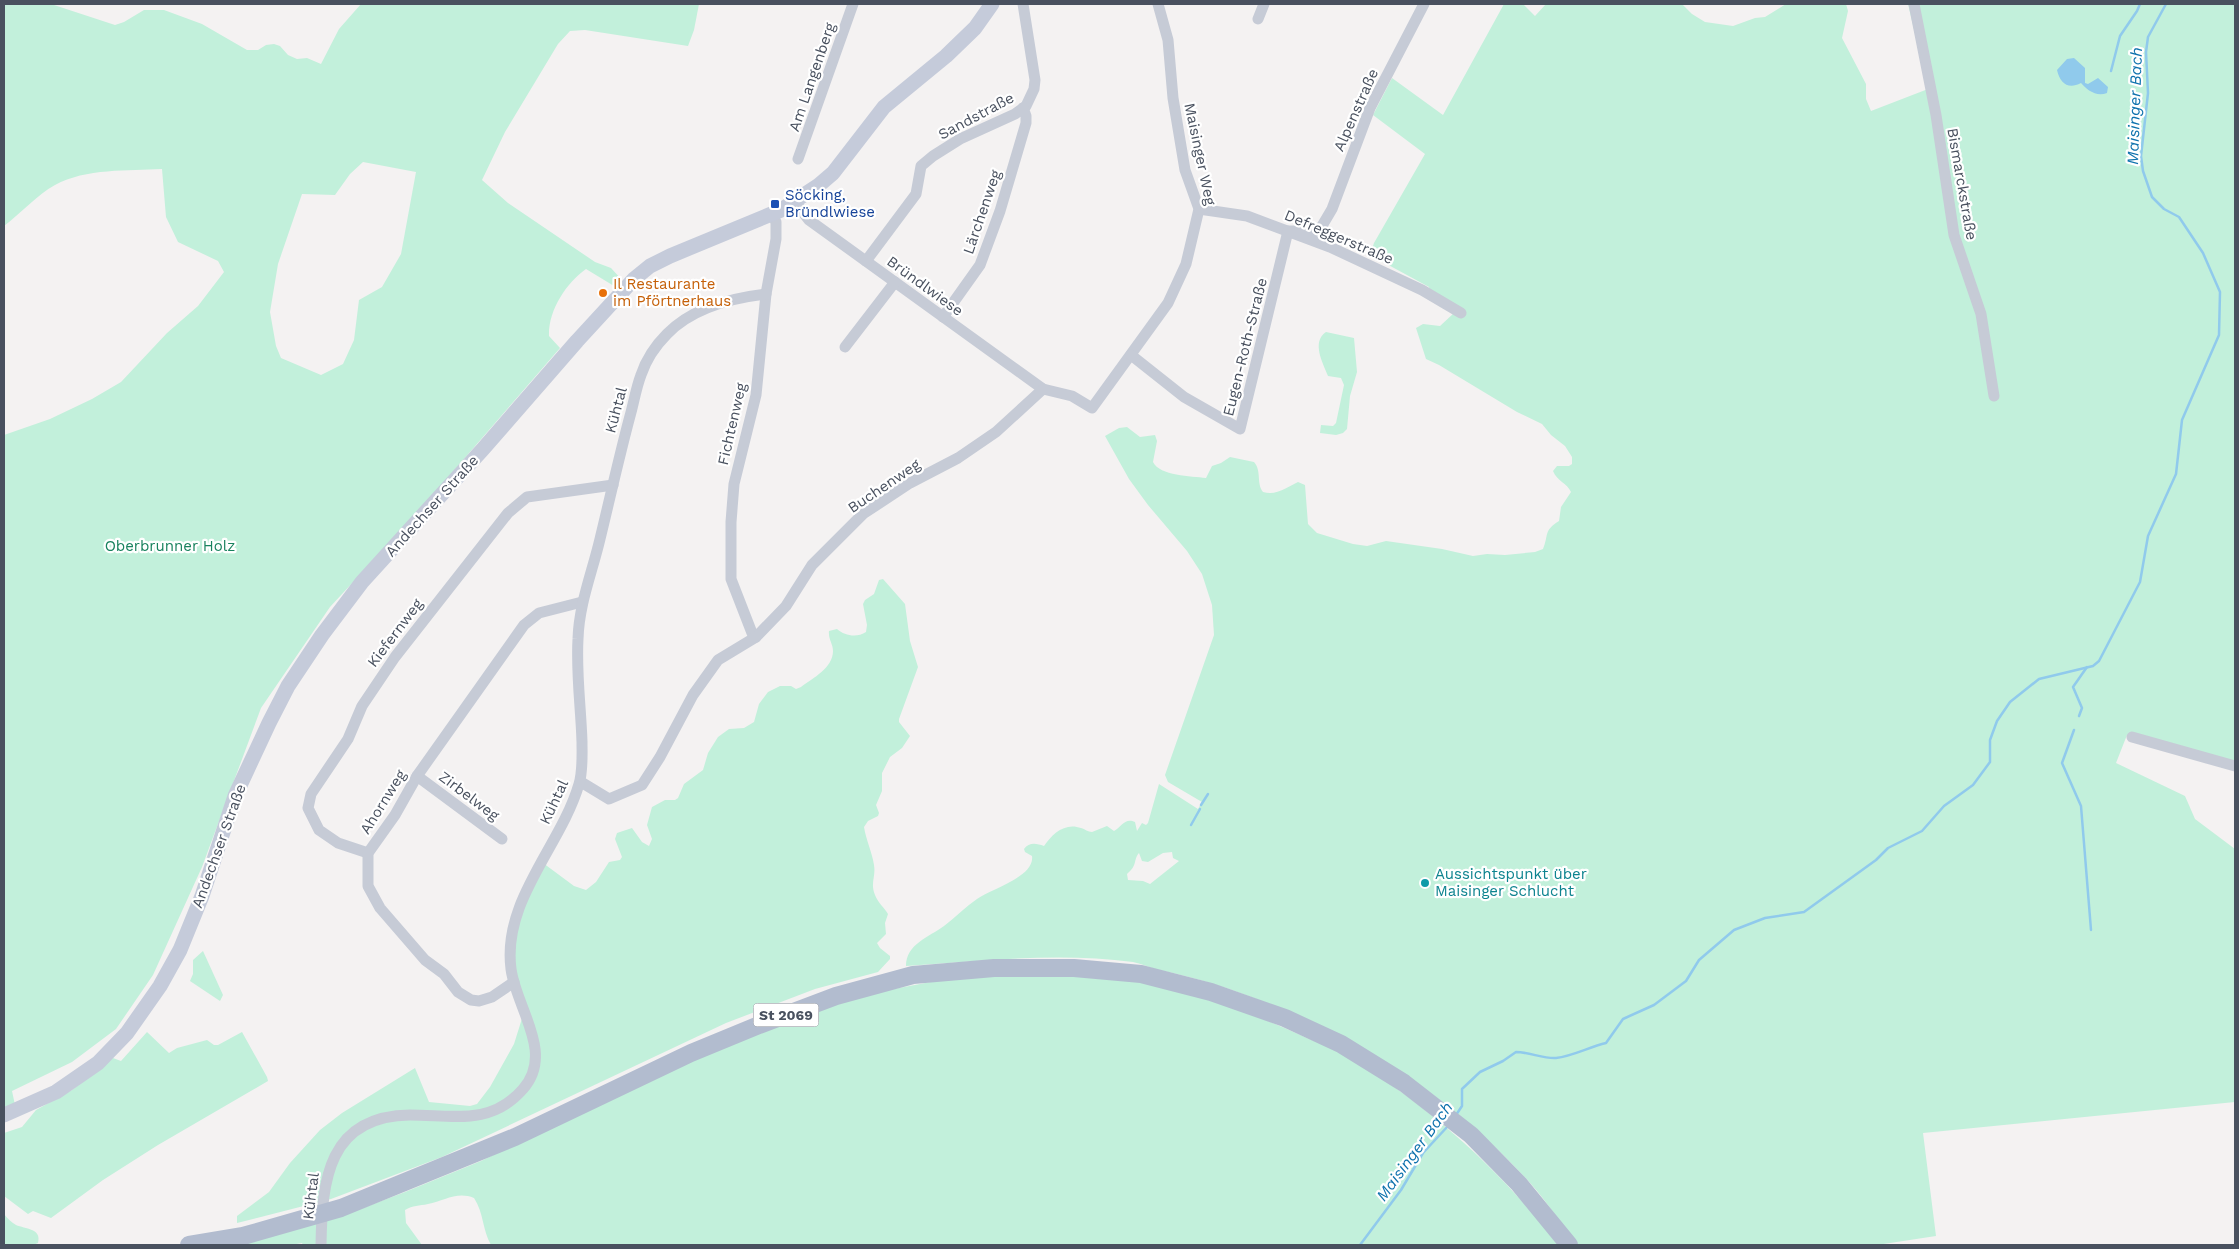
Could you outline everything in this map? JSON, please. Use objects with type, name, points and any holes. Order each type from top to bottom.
[{"type":"main road","name":"St 2069","points":[[188,1245],[243,1236],[341,1208],[506,1141],[691,1053],[836,996],[913,976],[994,968],[1074,968],[1141,974],[1211,992],[1284,1018],[1352,1050],[1404,1083],[1471,1135],[1520,1184],[1569,1244]]},
{"type":"street","name":"Am Langenberg","points":[[798,159],[853,4]]},
{"type":"street","name":"Andechser Straße","points":[[4,1115],[56,1092],[98,1063],[127,1033],[160,986],[180,950],[202,896],[235,796],[269,723],[288,686],[322,635],[362,582],[484,450],[634,279],[650,266],[670,256],[772,214],[795,202],[833,173],[884,106],[946,56],[975,28],[992,4]]},
{"type":"street","name":"Sandstraße","points":[[866,261],[916,194],[921,166],[932,156],[960,139],[1023,108],[1031,97],[1035,80],[1023,4]]},
{"type":"street","name":"Maisinger Weg","points":[[1043,389],[1072,396],[1092,408],[1168,304],[1186,264],[1199,209],[1185,170],[1173,98],[1168,40],[1158,4]]},
{"type":"street","points":[[1258,18],[1264,4]]},
{"type":"street","name":"Alpenstraße","points":[[1288,231],[1319,231],[1332,209],[1370,108],[1424,4]]},
{"type":"street","name":"Bismarckstraße","points":[[1914,4],[1936,115],[1954,235],[1980,314],[1994,396]]},
{"type":"street","name":"Lärchenweg","points":[[943,317],[980,265],[998,216],[1026,123],[1023,108]]},
{"type":"street","name":"Bründlwiese","points":[[795,202],[809,220],[1043,389]]},
{"type":"street","name":"Defreggerstraße","points":[[1199,209],[1247,216],[1330,247],[1422,290],[1461,313]]},
{"type":"street","name":"Fichtenweg","points":[[756,637],[752,633],[731,579],[731,522],[734,484],[756,395],[766,294],[776,239],[776,222],[772,214]]},
{"type":"street","name":"Eugen-Roth-Straße","points":[[1131,355],[1184,397],[1240,429],[1288,231]]},
{"type":"street","points":[[845,347],[895,282]]},
{"type":"street","name":"Kühtal","points":[[321,1242],[325,1185],[328,1172],[339,1147],[364,1126],[400,1116],[460,1118],[484,1114],[511,1100],[530,1080],[536,1052],[511,968],[516,919],[531,881],[572,802],[580,782],[582,748],[578,643],[582,602],[600,542],[640,376],[647,361],[667,334],[681,322],[704,309],[748,296],[766,294]]},
{"type":"street","name":"Buchenweg","points":[[580,782],[608,799],[642,785],[660,757],[693,696],[718,660],[756,637],[786,606],[812,565],[863,514],[910,483],[958,458],[996,432],[1043,389]]},
{"type":"street","name":"Kiefernweg","points":[[368,854],[338,844],[323,834],[312,820],[308,803],[318,780],[348,738],[371,692],[429,612],[508,513],[520,501],[527,497],[613,484]]},
{"type":"street","name":"Ahornweg","points":[[514,982],[492,997],[479,1001],[471,1000],[458,992],[444,974],[425,960],[408,938],[380,908],[368,886],[368,854],[395,815],[417,776],[527,622],[539,613],[582,602]]},
{"type":"street","points":[[2132,738],[2235,766]]},
{"type":"street","name":"Zirbelweg","points":[[417,776],[502,839]]},
{"type":"green space","name":"Oberbrunner Holz","points":[[4,4],[51,4],[115,25],[144,10],[164,10],[202,24],[247,50],[258,50],[266,45],[274,44],[280,46],[288,55],[297,59],[307,58],[321,64],[339,29],[361,4],[699,4],[694,30],[688,46],[585,30],[570,31],[558,44],[505,132],[482,180],[508,203],[595,262],[611,268],[622,280],[619,285],[614,286],[586,269],[565,290],[555,308],[549,327],[549,336],[560,348],[418,512],[330,607],[261,708],[202,867],[153,975],[116,1029],[72,1062],[12,1091],[15,1105],[4,1109],[4,435],[50,419],[92,399],[121,382],[167,333],[198,306],[224,272],[218,261],[178,242],[166,217],[162,169],[107,171],[67,180],[55,185],[42,194],[4,226]],"holes":[[[363,162],[416,172],[401,254],[382,287],[359,300],[354,340],[343,364],[321,375],[281,358],[276,346],[270,312],[278,264],[302,194],[335,195],[350,174]]]},
{"type":"green space","points":[[1504,4],[1523,4],[1535,16],[1546,4],[1682,4],[1692,14],[1705,22],[1733,26],[1755,18],[1765,17],[1786,4],[1846,4],[1848,11],[1842,38],[1866,84],[1866,99],[1871,111],[1928,89],[1908,4],[2235,4],[2235,762],[2127,735],[2116,763],[2185,796],[2195,819],[2235,849],[2235,1102],[1923,1133],[1936,1236],[1877,1245],[1577,1245],[1531,1184],[1472,1126],[1441,1101],[1409,1078],[1341,1037],[1266,1003],[1200,980],[1133,962],[1105,959],[1020,958],[906,966],[910,952],[919,942],[944,926],[977,899],[1011,882],[1027,870],[1032,856],[1025,852],[1024,849],[1028,845],[1044,846],[1055,833],[1070,827],[1082,828],[1092,832],[1107,826],[1114,831],[1126,822],[1132,821],[1135,822],[1137,831],[1142,823],[1146,825],[1148,823],[1159,784],[1198,809],[1202,802],[1168,782],[1165,775],[1214,635],[1212,605],[1202,574],[1187,551],[1148,505],[1129,479],[1105,436],[1119,428],[1127,427],[1140,437],[1155,435],[1157,441],[1153,462],[1157,467],[1169,473],[1206,478],[1212,466],[1230,457],[1254,462],[1258,469],[1263,492],[1277,492],[1298,482],[1305,485],[1308,524],[1317,533],[1353,544],[1367,546],[1386,541],[1442,549],[1473,556],[1535,552],[1543,549],[1548,531],[1559,521],[1561,507],[1571,492],[1553,471],[1557,466],[1569,466],[1572,464],[1572,457],[1565,446],[1551,435],[1542,424],[1517,412],[1426,359],[1416,328],[1423,324],[1440,326],[1454,313],[1430,295],[1429,287],[1370,255],[1374,243],[1425,154],[1373,115],[1392,78],[1443,115]],"holes":[[[1172,852],[1173,858],[1179,861],[1150,884],[1143,881],[1128,880],[1127,874],[1133,868],[1139,853],[1142,861],[1148,862],[1163,853]]]},
{"type":"green space","points":[[1326,332],[1354,338],[1357,372],[1350,396],[1347,429],[1343,433],[1336,435],[1320,433],[1321,425],[1333,426],[1336,423],[1344,385],[1341,378],[1328,376],[1321,359],[1319,341]]},
{"type":"green space","points":[[883,579],[905,604],[910,641],[918,667],[899,719],[899,722],[910,736],[902,748],[890,757],[882,773],[882,791],[876,805],[879,813],[878,816],[868,821],[864,827],[874,865],[873,883],[875,895],[888,914],[885,923],[886,934],[877,943],[890,956],[890,959],[878,972],[815,989],[726,1023],[442,1157],[331,1199],[237,1223],[237,1216],[269,1192],[290,1163],[320,1130],[342,1113],[415,1068],[429,1102],[470,1106],[477,1104],[490,1087],[514,1044],[525,1009],[513,968],[518,919],[543,863],[574,886],[586,890],[596,882],[609,862],[620,860],[622,857],[615,839],[617,833],[632,828],[642,842],[649,846],[652,839],[647,825],[652,807],[665,800],[675,800],[678,798],[684,784],[703,770],[708,753],[718,737],[729,729],[744,728],[754,722],[759,704],[768,692],[780,686],[791,686],[796,689],[801,687],[826,667],[830,663],[833,651],[829,631],[837,629],[847,635],[855,636],[866,632],[867,625],[863,604],[865,600],[874,594],[879,580]]},
{"type":"green space","points":[[203,951],[223,995],[220,1001],[190,981],[193,974],[193,960]]},
{"type":"green space","points":[[1003,973],[1095,976],[1150,983],[1230,1006],[1343,1053],[1407,1096],[1462,1141],[1488,1165],[1536,1217],[1558,1245],[491,1245],[480,1209],[474,1198],[456,1196],[434,1203],[413,1206],[405,1210],[406,1223],[422,1245],[303,1245],[302,1243],[291,1245],[240,1245],[342,1216],[481,1161],[690,1059],[827,1005],[883,991],[936,981]]},
{"type":"green space","points":[[147,1032],[169,1053],[177,1048],[207,1040],[214,1045],[218,1045],[242,1032],[268,1081],[158,1145],[103,1180],[51,1218],[33,1211],[28,1214],[4,1196],[4,1133],[22,1127],[36,1110],[72,1090],[113,1058],[121,1061]]},
{"type":"green space","points":[[4,1214],[16,1225],[38,1234],[38,1243],[33,1245],[4,1245]]},
{"type":"water","points":[[2074,58],[2085,68],[2085,83],[2088,84],[2098,78],[2108,87],[2107,93],[2096,93],[2081,83],[2072,86],[2062,82],[2057,70],[2067,59]]},
{"type":"waterway","points":[[2111,71],[2120,36],[2140,4]]},
{"type":"waterway","name":"Maisinger Bach","points":[[1456,1115],[1462,1106],[1462,1089],[1480,1072],[1503,1061],[1516,1052],[1556,1058],[1606,1043],[1623,1019],[1654,1005],[1686,981],[1699,960],[1734,930],[1765,918],[1804,912],[1876,860],[1888,848],[1922,831],[1944,806],[1973,785],[1990,762],[1990,740],[1997,721],[2010,702],[2039,679],[2093,666],[2099,661],[2140,582],[2148,536],[2176,474],[2182,420],[2219,335],[2220,292],[2203,253],[2179,217],[2164,209],[2152,197],[2143,171],[2141,156],[2148,93],[2146,52],[2148,37],[2166,4]]},
{"type":"waterway","points":[[2079,716],[2082,708],[2073,687],[2087,667]]},
{"type":"waterway","points":[[2074,730],[2062,763],[2081,806],[2091,930]]},
{"type":"waterway","points":[[1201,805],[1208,794]]},
{"type":"waterway","points":[[1191,825],[1200,809]]},
{"type":"waterway","name":"Maisinger Bach","points":[[1360,1245],[1401,1190],[1423,1153],[1448,1126]]},
{"type":"place","name":"Söcking, Bründlwiese","points":[[775,204]]},
{"type":"place","name":"Il Restaurante im Pförtnerhaus","points":[[603,293]]},
{"type":"place","name":"Aussichtspunkt über Maisinger Schlucht","points":[[1425,883]]}]
